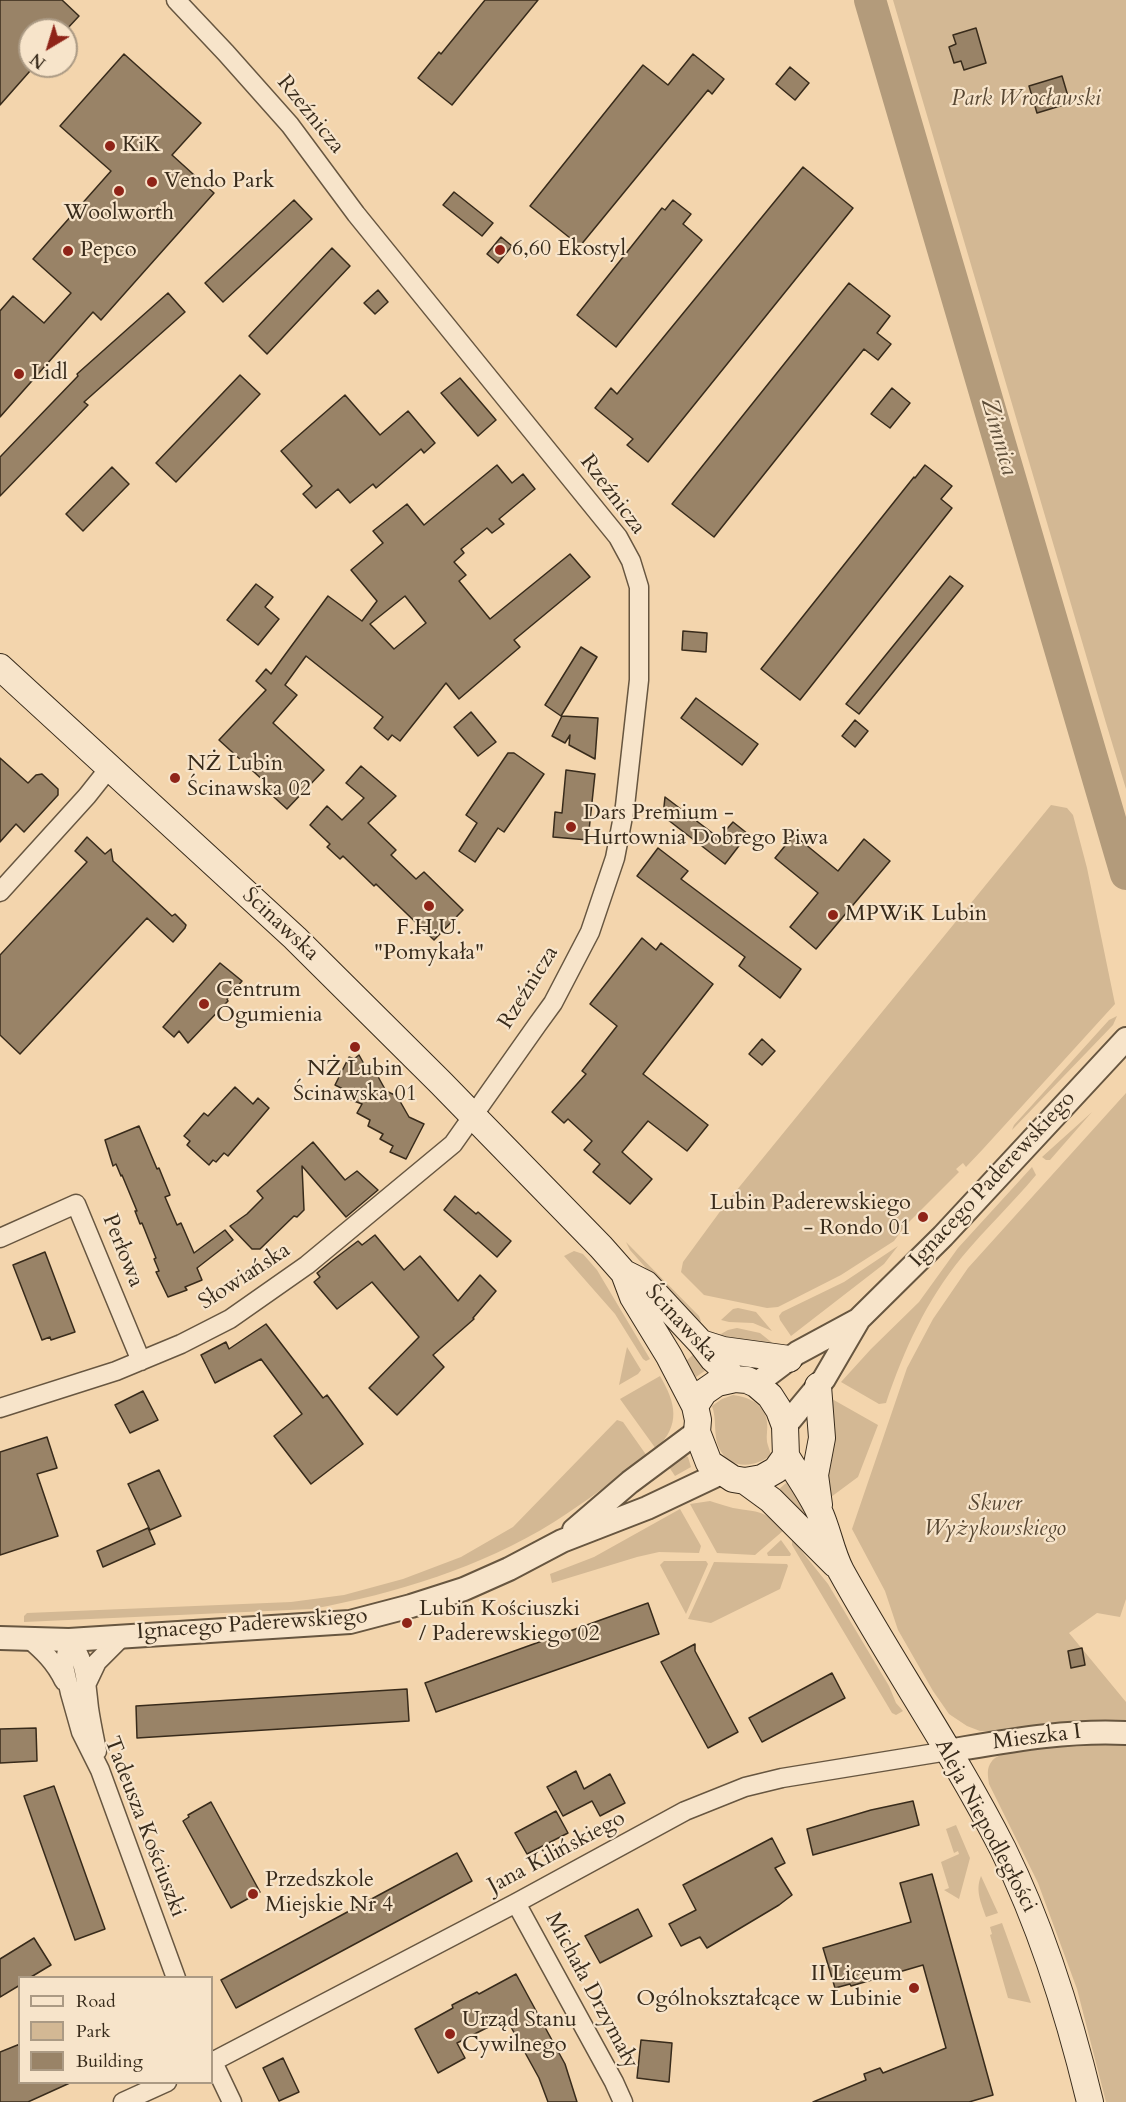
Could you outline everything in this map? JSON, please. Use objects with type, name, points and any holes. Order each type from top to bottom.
[{"type":"main road","name":"Ścinawska","points":[[0,667],[295,938],[602,1247],[624,1273],[633,1297],[669,1356],[695,1406]]},
{"type":"main road","name":"Ścinawska","points":[[624,1273],[646,1284],[713,1359],[745,1382]]},
{"type":"main road","points":[[701,1343],[723,1350],[789,1359]]},
{"type":"main road","points":[[745,1382],[770,1396],[779,1410],[785,1426],[786,1456],[776,1470],[762,1478],[745,1481],[733,1479],[721,1473],[709,1463],[697,1432],[698,1420],[695,1406],[704,1392],[717,1383],[745,1382]]},
{"type":"main road","points":[[818,1386],[822,1438],[815,1475],[819,1511]]},
{"type":"main road","name":"Aleja Niepodległości","points":[[786,1456],[819,1511],[839,1568],[948,1751],[1002,1849],[1043,1942],[1074,2039],[1090,2102]]},
{"type":"main road","name":"Aleja Niepodległości","points":[[745,1481],[771,1500],[839,1568]]},
{"type":"street","name":"Rzeźnicza","points":[[176,0],[290,125],[356,214],[618,537],[631,561],[639,587],[639,680],[625,806],[615,858],[590,932],[553,1003],[472,1114]]},
{"type":"street","points":[[0,892],[87,796],[110,767]]},
{"type":"street","name":"Ignacego Paderewskiego","points":[[785,1426],[818,1386],[859,1319],[943,1236],[1126,1039]]},
{"type":"street","name":"Słowiańska","points":[[0,1408],[116,1371],[181,1344],[230,1319],[307,1265],[453,1144],[472,1114]]},
{"type":"street","name":"Perłowa","points":[[0,1238],[76,1204],[141,1361]]},
{"type":"street","name":"Ignacego Paderewskiego","points":[[745,1382],[859,1319]]},
{"type":"street","name":"Ignacego Paderewskiego","points":[[562,1540],[630,1482],[697,1432]]},
{"type":"street","name":"Ignacego Paderewskiego","points":[[0,1638],[69,1640],[350,1622],[465,1589],[509,1569],[562,1540],[647,1508],[721,1473]]},
{"type":"street","points":[[87,1683],[97,1662],[124,1635]]},
{"type":"street","name":"Tadeusza Kościuszki","points":[[28,1638],[57,1667],[70,1693]]},
{"type":"street","points":[[69,1640],[76,1648],[87,1683],[100,1770]]},
{"type":"street","name":"Tadeusza Kościuszki","points":[[69,1640],[64,1666],[81,1732],[100,1770],[176,1976]]},
{"type":"street","name":"Mieszka I","points":[[948,1751],[1082,1731],[1126,1733]]},
{"type":"street","name":"Jana Kilińskiego","points":[[213,2060],[516,1903],[684,1811],[745,1787],[783,1778],[948,1751]]},
{"type":"street","name":"Michała Drzymały","points":[[516,1903],[623,2102]]},
{"type":"street","points":[[213,2063],[232,2102]]},
{"type":"street","points":[[123,2102],[163,2084]]},
{"type":"green space","name":"Park Wrocławski","points":[[893,0],[1126,0],[1126,789],[1106,723]]},
{"type":"green space","points":[[1051,805],[1067,808],[1073,815],[1087,868],[1115,1004],[966,1167],[963,1163],[956,1169],[959,1172],[905,1226],[894,1241],[841,1275],[778,1307],[767,1308],[704,1295],[681,1272],[683,1262],[727,1202]]},
{"type":"green space","points":[[1117,1016],[1113,1025],[1012,1130],[1014,1125],[1109,1020]]},
{"type":"green space","name":"Skwer Wyżykowskiego","points":[[1126,1093],[1126,1599],[1120,1617],[1097,1613],[1069,1633],[1126,1702],[1126,1724],[980,1731],[967,1726],[949,1714],[933,1691],[898,1630],[885,1591],[852,1529],[907,1368],[933,1319],[968,1268]]},
{"type":"green space","points":[[1092,1112],[1050,1160],[1042,1157]]},
{"type":"green space","points":[[1032,1167],[1036,1175],[971,1247],[937,1291],[908,1345],[886,1403],[879,1404],[841,1382],[919,1302],[958,1248]]},
{"type":"green space","points":[[626,1242],[699,1316],[701,1321],[697,1326],[630,1250]]},
{"type":"green space","points":[[898,1246],[884,1264],[791,1336],[780,1320],[779,1316],[782,1312],[844,1282]]},
{"type":"green space","points":[[574,1251],[583,1254],[597,1270],[650,1359],[646,1361],[643,1359],[615,1314],[564,1256]]},
{"type":"green space","points":[[733,1309],[756,1312],[772,1331],[753,1323],[721,1320]]},
{"type":"green space","points":[[737,1328],[760,1333],[775,1345],[712,1339]]},
{"type":"green space","points":[[627,1347],[641,1370],[619,1385]]},
{"type":"green space","points":[[694,1354],[706,1370],[696,1377],[686,1361]]},
{"type":"green space","points":[[660,1376],[670,1395],[673,1414],[669,1431],[656,1449],[620,1399]]},
{"type":"green space","points":[[733,1395],[755,1402],[766,1416],[767,1442],[771,1455],[765,1459],[743,1465],[729,1460],[719,1448],[712,1406]]},
{"type":"green space","points":[[832,1399],[878,1425],[858,1477],[831,1497],[825,1487]]},
{"type":"green space","points":[[617,1420],[623,1422],[647,1456],[554,1522],[497,1553],[437,1577],[344,1603],[312,1609],[24,1622],[24,1616],[27,1613],[291,1602],[344,1595],[403,1579],[461,1557],[513,1527]]},
{"type":"green space","points":[[686,1456],[691,1467],[675,1476],[669,1467]]},
{"type":"green space","points":[[786,1483],[805,1512],[799,1516],[777,1491]]},
{"type":"green space","points":[[710,1501],[761,1513],[771,1518],[784,1530],[755,1555],[717,1553],[690,1504]]},
{"type":"green space","points":[[680,1509],[701,1546],[699,1553],[659,1552],[552,1583],[550,1574],[594,1557]]},
{"type":"green space","points":[[792,1539],[828,1584],[889,1686],[896,1703],[903,1711],[896,1715],[892,1713],[792,1545]]},
{"type":"green space","points":[[781,1540],[791,1554],[790,1556],[768,1556],[767,1553]]},
{"type":"green space","points":[[664,1561],[706,1561],[708,1564],[686,1614],[660,1565]]},
{"type":"green space","points":[[714,1562],[787,1564],[788,1566],[780,1589],[711,1623],[688,1619]]},
{"type":"green space","points":[[1089,1740],[1126,1743],[1126,2102],[1106,2102],[1077,1989],[1038,1883],[988,1778],[988,1769],[992,1761],[1009,1752]]},
{"type":"green space","points":[[956,1825],[970,1858],[959,1899],[944,1890],[949,1888],[941,1862],[959,1854],[958,1851],[954,1853],[946,1829]]},
{"type":"green space","points":[[981,1876],[998,1913],[986,1917],[979,1892]]},
{"type":"green space","points":[[1002,1923],[1031,2003],[1008,1998],[990,1935],[992,1934],[990,1927]]},
{"type":"building","points":[[0,0],[62,0],[79,16],[77,18],[18,18],[18,78],[24,78],[0,105]]},
{"type":"building","points":[[485,0],[538,0],[452,105],[418,78],[439,52],[441,54]]},
{"type":"building","points":[[976,28],[986,63],[964,70],[961,61],[954,63],[949,47],[956,44],[953,35]]},
{"type":"building","name":"Vendo Park","points":[[124,54],[201,123],[172,155],[214,193],[101,320],[93,312],[0,417],[0,311],[13,296],[44,323],[71,293],[33,259],[111,171],[60,126]]},
{"type":"building","points":[[693,54],[724,79],[712,94],[708,90],[580,246],[530,206],[643,65],[668,85]]},
{"type":"building","points":[[790,67],[809,83],[795,100],[776,84]]},
{"type":"building","points":[[1062,76],[1070,103],[1037,113],[1029,86]]},
{"type":"building","points":[[803,167],[853,208],[648,462],[627,445],[633,439],[595,408],[611,388],[617,394]]},
{"type":"building","points":[[454,192],[493,223],[482,236],[443,205]]},
{"type":"building","points":[[294,200],[312,219],[223,302],[205,283]]},
{"type":"building","points":[[673,200],[691,214],[683,224],[702,240],[616,347],[577,315],[662,208],[665,210]]},
{"type":"building","name":"6,60 Ekostyl","points":[[501,237],[512,246],[498,263],[487,254]]},
{"type":"building","points":[[332,248],[350,266],[267,354],[249,336]]},
{"type":"building","points":[[849,283],[890,316],[877,333],[891,344],[878,360],[864,349],[714,537],[672,504]]},
{"type":"building","points":[[378,290],[388,302],[375,314],[364,303]]},
{"type":"building","points":[[168,293],[185,312],[84,402],[88,405],[0,496],[0,457],[78,376],[77,374]]},
{"type":"building","points":[[240,375],[260,394],[176,482],[156,463]]},
{"type":"building","points":[[460,378],[496,420],[478,436],[441,393]]},
{"type":"building","points":[[892,388],[910,403],[890,428],[871,414]]},
{"type":"building","points":[[345,395],[380,435],[408,411],[435,443],[424,453],[421,449],[376,488],[373,484],[350,503],[338,489],[316,508],[303,494],[312,486],[281,451]]},
{"type":"building","points":[[497,465],[512,483],[523,474],[535,489],[499,519],[504,524],[492,533],[487,528],[461,549],[464,553],[454,562],[466,575],[459,581],[490,619],[570,554],[590,577],[514,640],[520,647],[459,699],[446,683],[400,741],[392,735],[388,740],[374,728],[383,717],[306,656],[285,685],[297,695],[273,723],[324,770],[287,809],[263,787],[266,783],[219,740],[266,690],[256,681],[266,669],[271,674],[328,596],[362,621],[377,601],[351,570],[383,543],[373,531],[407,504],[424,525]],"holes":[[[405,596],[426,623],[394,649],[370,624]]]},
{"type":"building","points":[[925,465],[952,486],[941,499],[952,508],[800,700],[761,669]]},
{"type":"building","points":[[112,467],[129,484],[83,531],[66,514]]},
{"type":"building","points":[[950,576],[963,586],[859,714],[846,704]]},
{"type":"building","points":[[256,584],[273,597],[265,607],[279,619],[258,645],[227,620]]},
{"type":"building","points":[[683,631],[707,633],[706,652],[682,650]]},
{"type":"building","points":[[581,647],[597,657],[561,716],[545,705]]},
{"type":"building","points":[[696,698],[758,744],[742,765],[681,718]]},
{"type":"building","points":[[471,712],[496,742],[478,756],[454,727]]},
{"type":"building","points":[[562,716],[598,718],[595,759],[569,745],[570,735],[565,743],[552,736]]},
{"type":"building","points":[[855,720],[868,731],[855,747],[842,736]]},
{"type":"building","points":[[508,753],[514,753],[544,774],[504,832],[498,828],[475,862],[459,851],[477,823],[466,815]]},
{"type":"building","points":[[0,758],[28,783],[36,775],[42,774],[58,789],[58,795],[24,832],[16,824],[0,842]]},
{"type":"building","points":[[361,766],[396,796],[368,823],[396,850],[391,855],[416,879],[424,872],[463,910],[434,940],[376,884],[374,886],[343,856],[340,859],[327,847],[330,844],[310,825],[327,806],[342,820],[364,798],[346,783]]},
{"type":"building","points":[[566,770],[595,774],[588,840],[553,837],[555,812],[562,813]]},
{"type":"building","points":[[665,797],[719,838],[733,822],[748,834],[725,864],[663,816]]},
{"type":"building","points":[[794,835],[838,871],[864,839],[890,861],[816,949],[790,927],[818,893],[775,858]]},
{"type":"building","points":[[87,837],[105,854],[111,849],[113,861],[172,916],[175,914],[186,925],[173,942],[147,918],[20,1054],[0,1035],[0,955],[87,862],[75,851]]},
{"type":"building","points":[[658,848],[688,871],[681,879],[801,969],[780,998],[739,966],[745,957],[637,876]]},
{"type":"building","points":[[642,938],[656,950],[661,943],[713,984],[643,1074],[708,1125],[687,1151],[648,1121],[622,1152],[652,1179],[630,1204],[593,1172],[600,1164],[584,1150],[592,1141],[568,1119],[564,1123],[552,1112],[586,1074],[582,1071],[617,1026],[590,1004]]},
{"type":"building","name":"Centrum Ogumienia","points":[[220,963],[242,981],[227,999],[228,1001],[188,1043],[179,1031],[174,1037],[163,1027]]},
{"type":"building","points":[[762,1039],[775,1051],[762,1065],[749,1054]]},
{"type":"building","points":[[359,1055],[364,1064],[376,1073],[386,1091],[397,1096],[409,1117],[424,1124],[406,1159],[390,1152],[393,1146],[380,1139],[383,1134],[368,1126],[370,1120],[357,1113],[362,1104],[346,1098],[349,1092],[335,1085],[349,1057],[354,1059]]},
{"type":"building","points":[[235,1087],[253,1104],[258,1098],[269,1108],[228,1156],[224,1153],[216,1162],[213,1160],[209,1165],[187,1145],[190,1141],[184,1136],[204,1113],[208,1116]]},
{"type":"building","points":[[139,1126],[170,1195],[165,1197],[177,1225],[181,1223],[194,1253],[225,1230],[233,1240],[197,1268],[202,1280],[185,1287],[187,1290],[168,1297],[156,1272],[159,1271],[154,1259],[156,1258],[142,1223],[140,1224],[122,1175],[116,1164],[113,1166],[105,1140]]},
{"type":"building","points":[[313,1142],[345,1180],[357,1171],[378,1190],[346,1217],[302,1166],[304,1210],[297,1217],[294,1216],[260,1249],[252,1249],[230,1226],[247,1214],[263,1198],[257,1191]]},
{"type":"building","points":[[455,1196],[476,1214],[478,1212],[511,1241],[497,1257],[444,1210]]},
{"type":"building","points":[[375,1235],[404,1270],[420,1256],[458,1301],[480,1275],[496,1291],[474,1319],[433,1355],[444,1367],[397,1415],[369,1388],[419,1337],[372,1282],[337,1309],[314,1282],[320,1277],[317,1273],[333,1260],[358,1241],[362,1245]]},
{"type":"building","points":[[45,1252],[75,1332],[51,1340],[50,1337],[42,1340],[13,1265]]},
{"type":"building","points":[[266,1324],[323,1398],[327,1395],[363,1444],[311,1484],[274,1436],[302,1414],[261,1359],[215,1383],[201,1355],[226,1342],[229,1349]]},
{"type":"building","points":[[143,1391],[158,1420],[130,1433],[115,1405]]},
{"type":"building","points":[[47,1437],[57,1468],[37,1474],[58,1536],[0,1555],[0,1452]]},
{"type":"building","points":[[159,1470],[181,1516],[150,1530],[128,1484]]},
{"type":"building","points":[[148,1528],[155,1544],[103,1567],[97,1551]]},
{"type":"building","points":[[648,1603],[659,1634],[436,1712],[425,1683]]},
{"type":"building","points":[[695,1644],[695,1651],[738,1732],[708,1748],[661,1662]]},
{"type":"building","points":[[1082,1648],[1085,1665],[1071,1668],[1068,1651]]},
{"type":"building","points":[[832,1673],[845,1698],[762,1742],[749,1718]]},
{"type":"building","points":[[407,1689],[409,1721],[137,1738],[136,1706]]},
{"type":"building","points":[[36,1728],[37,1761],[0,1763],[0,1729]]},
{"type":"building","points":[[576,1771],[584,1789],[610,1774],[625,1803],[600,1816],[592,1801],[563,1816],[547,1787]]},
{"type":"building","points":[[54,1786],[105,1929],[75,1940],[24,1796]]},
{"type":"building","points":[[913,1801],[919,1825],[813,1855],[807,1829],[871,1810]]},
{"type":"building","points":[[211,1802],[260,1892],[231,1908],[183,1821],[189,1817],[188,1815]]},
{"type":"building","points":[[556,1811],[568,1833],[527,1854],[515,1833]]},
{"type":"building","points":[[772,1838],[785,1863],[775,1868],[792,1895],[707,1948],[700,1937],[681,1946],[669,1924],[696,1910],[683,1885]]},
{"type":"building","points":[[457,1853],[472,1881],[236,2008],[221,1980]]},
{"type":"building","points":[[932,1874],[993,2095],[969,2102],[813,2102],[866,2080],[864,2074],[880,2068],[883,2073],[946,2048],[923,1965],[851,1986],[850,1984],[835,1988],[823,1948],[911,1922],[900,1883]]},
{"type":"building","points":[[638,1909],[652,1936],[600,1963],[585,1936]]},
{"type":"building","points":[[34,1938],[51,1965],[33,1976],[18,1976],[18,1986],[0,1997],[0,1959]]},
{"type":"building","points":[[516,1974],[565,2064],[577,2102],[548,2102],[539,2078],[506,2018],[457,2043],[465,2058],[438,2073],[415,2029],[453,2008],[452,2005],[477,1992],[479,1994]]},
{"type":"building","points":[[641,2040],[672,2043],[669,2082],[637,2078]]},
{"type":"building","points":[[18,2045],[18,2084],[68,2084],[28,2102],[0,2102],[0,2052]]},
{"type":"building","points":[[283,2058],[299,2092],[279,2101],[263,2068]]},
{"type":"waterway","name":"Zimnica","points":[[870,0],[1126,874]]},
{"type":"place","name":"KiK","points":[[110,146]]},
{"type":"place","name":"Vendo Park","points":[[152,182]]},
{"type":"place","name":"Woolworth","points":[[119,191]]},
{"type":"place","name":"6,60 Ekostyl","points":[[500,250]]},
{"type":"place","name":"Pepco","points":[[68,251]]},
{"type":"place","name":"Lidl","points":[[19,374]]},
{"type":"place","name":"NŻ Lubin Ścinawska 02","points":[[175,778]]},
{"type":"place","name":"Dars Premium - Hurtownia Dobrego Piwa","points":[[571,827]]},
{"type":"place","name":"F.H.U. \"Pomykała\"","points":[[429,906]]},
{"type":"place","name":"MPWiK Lubin","points":[[833,915]]},
{"type":"place","name":"Centrum Ogumienia","points":[[204,1004]]},
{"type":"place","name":"NŻ Lubin Ścinawska 01","points":[[355,1047]]},
{"type":"place","name":"Lubin Paderewskiego - Rondo 01","points":[[923,1217]]},
{"type":"place","name":"Lubin Kościuszki / Paderewskiego 02","points":[[407,1623]]},
{"type":"place","name":"Przedszkole Miejskie Nr 4","points":[[253,1894]]},
{"type":"place","name":"II Liceum Ogólnokształcące w Lubinie","points":[[914,1988]]},
{"type":"place","name":"Urząd Stanu Cywilnego","points":[[450,2034]]}]
